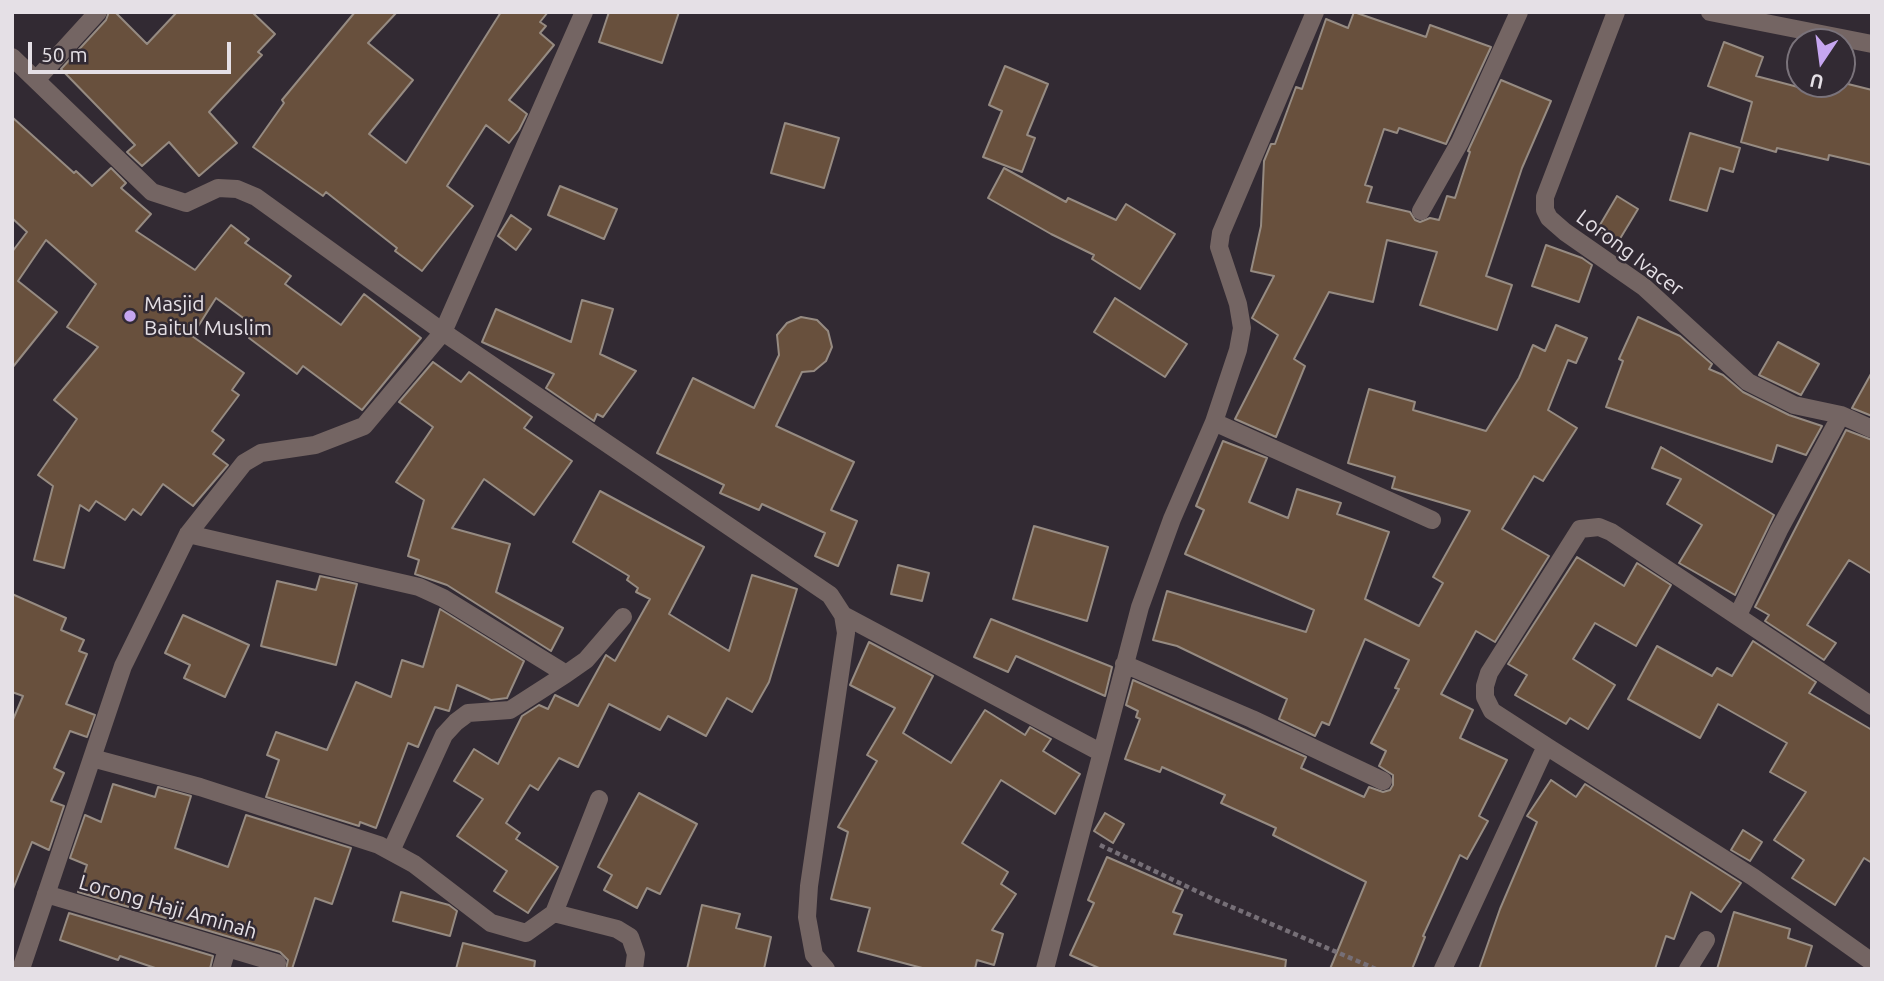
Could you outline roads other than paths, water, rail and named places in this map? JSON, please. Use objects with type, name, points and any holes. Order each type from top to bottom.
[{"type":"street","points":[[36,80],[98,12]]},
{"type":"street","points":[[21,969],[123,666],[188,534],[244,463],[261,453],[315,445],[364,426],[443,332],[584,12]]},
{"type":"street","points":[[1045,969],[1100,751],[1140,607],[1172,519],[1214,422],[1230,377],[1242,328],[1238,304],[1219,247],[1221,233],[1315,12]]},
{"type":"street","points":[[1421,211],[1460,142],[1519,12]]},
{"type":"street","name":"Lorong Ivacer","points":[[1616,12],[1545,197],[1545,210],[1549,218],[1574,239],[1644,287],[1748,382],[1794,405],[1841,415],[1872,429]]},
{"type":"street","points":[[1716,13],[1872,44]]},
{"type":"street","points":[[12,57],[152,192],[186,203],[218,188],[237,189],[256,197],[443,332],[830,595],[843,615],[846,633],[808,886],[809,936],[814,955],[826,969]]},
{"type":"street","points":[[1738,615],[1779,530],[1841,415]]},
{"type":"street","points":[[1214,422],[1432,520]]},
{"type":"street","points":[[1872,706],[1738,615],[1611,532],[1599,527],[1580,529],[1489,673],[1485,686],[1485,697],[1492,711],[1753,877],[1872,962]]},
{"type":"street","points":[[188,534],[419,587],[443,598],[566,674]]},
{"type":"street","points":[[843,615],[1100,751]]},
{"type":"street","points":[[391,851],[444,735],[456,722],[468,713],[510,710],[586,660],[623,617]]},
{"type":"street","points":[[1124,664],[1241,714],[1383,781]]},
{"type":"street","points":[[1443,969],[1546,746]]},
{"type":"street","points":[[92,758],[200,787],[391,851],[423,870],[491,923],[526,933],[554,913],[599,799]]},
{"type":"street","name":"Lorong Haji Aminah","points":[[46,894],[278,963]]},
{"type":"street","points":[[554,913],[630,937],[636,954],[634,969]]},
{"type":"street","points":[[1688,969],[1706,940]]},
{"type":"street","points":[[221,969],[227,949]]},
{"type":"place","name":"Masjid Baitul Muslim","points":[[130,316]]}]
